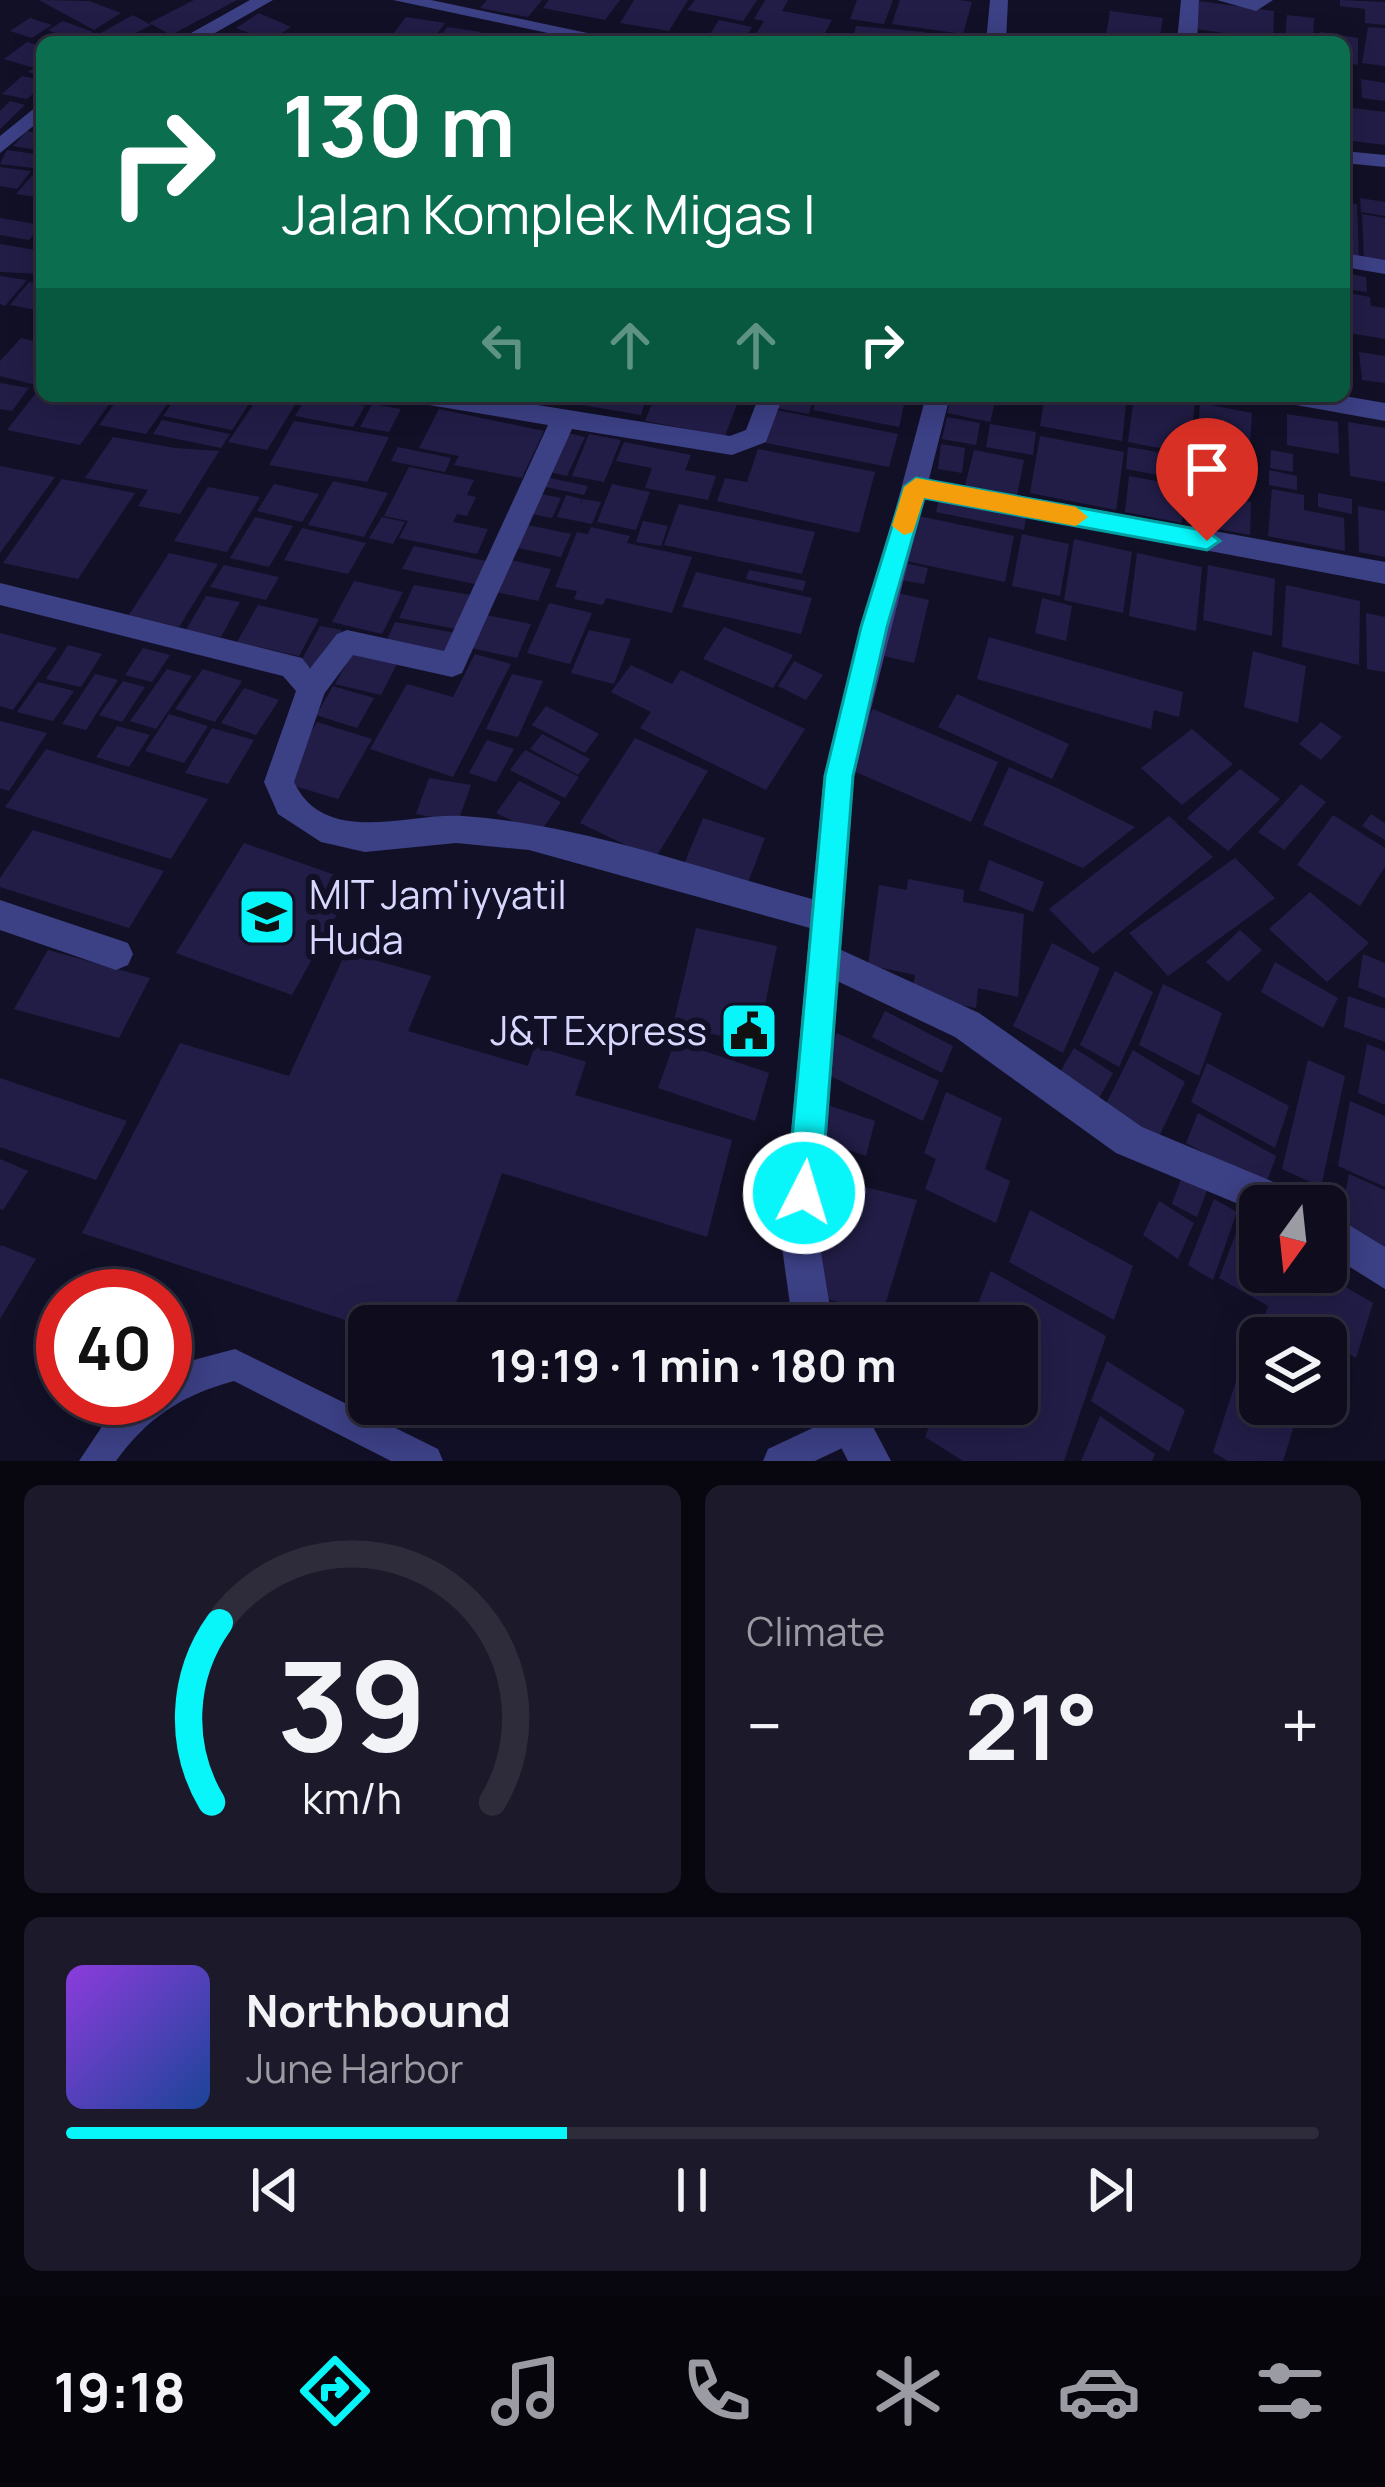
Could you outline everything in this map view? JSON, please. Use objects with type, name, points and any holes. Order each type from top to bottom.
[{"type":"street","points":[[196,36],[264,0]]},
{"type":"street","points":[[402,0],[589,36]]},
{"type":"street","points":[[996,36],[999,0]]},
{"type":"street","points":[[1226,0],[1256,5],[1264,0]]},
{"type":"street","points":[[0,147],[36,114]]},
{"type":"street","points":[[1350,158],[1385,161]]},
{"type":"street","points":[[1350,261],[1385,267]]},
{"type":"street","points":[[466,402],[732,446],[757,436],[769,402]]},
{"type":"street","points":[[810,1305],[800,1240],[839,776],[874,627],[937,402]]},
{"type":"street","points":[[1329,402],[1385,412]]},
{"type":"street","points":[[564,418],[452,665],[347,642],[311,689],[279,782],[289,804],[321,828],[365,838],[456,829],[529,836],[827,918]]},
{"type":"street","points":[[916,487],[1385,573]]},
{"type":"street","points":[[0,594],[292,666],[311,689]]},
{"type":"street","points":[[0,915],[116,953]]},
{"type":"street","points":[[826,958],[967,1025],[1129,1140],[1239,1186]]},
{"type":"street","points":[[1347,1244],[1385,1270]]},
{"type":"lane","points":[[192,1376],[235,1365],[426,1461]]},
{"type":"lane","points":[[96,1461],[123,1425]]},
{"type":"lane","points":[[780,1461],[853,1430]]},
{"type":"building","points":[[39,0],[89,1],[121,13],[94,30]]},
{"type":"building","points":[[194,0],[237,0],[171,35],[149,23]]},
{"type":"building","points":[[487,0],[542,0],[528,17],[480,8]]},
{"type":"building","points":[[549,0],[620,0],[605,20],[543,8]]},
{"type":"building","points":[[634,0],[688,0],[669,31],[620,23]]},
{"type":"building","points":[[695,0],[757,0],[743,21],[687,10]]},
{"type":"building","points":[[765,0],[788,0],[782,11],[832,20],[823,36],[755,36],[764,21],[754,19]]},
{"type":"building","points":[[857,0],[893,0],[884,24],[850,19]]},
{"type":"building","points":[[900,0],[972,2],[963,34],[892,24]]},
{"type":"building","points":[[1340,0],[1385,2],[1385,25],[1365,23],[1365,9],[1340,6]]},
{"type":"building","points":[[1199,1],[1274,11],[1273,36],[1196,29]]},
{"type":"building","points":[[1110,11],[1163,18],[1160,36],[1106,36]]},
{"type":"building","points":[[259,13],[291,27],[277,36],[256,36],[236,28]]},
{"type":"building","points":[[133,15],[151,25],[134,34],[138,36],[99,34]]},
{"type":"building","points":[[1287,15],[1314,18],[1313,36],[1285,36]]},
{"type":"building","points":[[406,17],[445,23],[435,36],[392,36]]},
{"type":"building","points":[[30,18],[52,25],[32,38],[10,31]]},
{"type":"building","points":[[719,20],[752,27],[747,36],[709,36]]},
{"type":"building","points":[[63,21],[93,32],[63,36],[48,30]]},
{"type":"building","points":[[856,26],[925,32],[925,36],[854,36]]},
{"type":"building","points":[[447,27],[481,32],[479,36],[440,36]]},
{"type":"building","points":[[1368,27],[1385,28],[1385,66],[1362,63]]},
{"type":"building","points":[[1350,37],[1358,38],[1358,65],[1350,63]]},
{"type":"building","points":[[27,42],[36,44],[36,74],[28,72],[34,68],[4,59]]},
{"type":"building","points":[[22,76],[36,79],[36,91],[27,99],[2,94]]},
{"type":"building","points":[[1361,79],[1385,83],[1385,101],[1362,98]]},
{"type":"building","points":[[10,101],[25,105],[0,129],[0,111]]},
{"type":"building","points":[[1350,108],[1385,112],[1385,145],[1350,141]]},
{"type":"building","points":[[27,131],[36,133],[36,150],[13,146]]},
{"type":"building","points":[[7,150],[36,154],[33,168],[0,164]]},
{"type":"building","points":[[0,167],[31,171],[17,189],[0,186]]},
{"type":"building","points":[[36,171],[36,197],[16,194]]},
{"type":"building","points":[[1360,198],[1385,202],[1385,216],[1361,212]]},
{"type":"building","points":[[1350,203],[1357,204],[1359,260],[1350,259]]},
{"type":"building","points":[[1362,214],[1385,218],[1385,265],[1364,261]]},
{"type":"building","points":[[0,218],[36,224],[29,240],[0,235]]},
{"type":"building","points":[[0,244],[36,250],[36,274],[0,272]]},
{"type":"building","points":[[1350,274],[1366,277],[1367,292],[1350,290]]},
{"type":"building","points":[[0,276],[27,280],[5,306],[0,304]]},
{"type":"building","points":[[29,282],[36,283],[36,310],[10,305]]},
{"type":"building","points":[[1350,293],[1370,297],[1371,306],[1385,308],[1385,339],[1350,333]]},
{"type":"building","points":[[21,338],[36,342],[32,384],[0,376],[0,361]]},
{"type":"building","points":[[1359,352],[1385,356],[1385,383],[1362,380]]},
{"type":"building","points":[[0,383],[29,388],[12,411],[0,409]]},
{"type":"building","points":[[36,393],[36,402],[111,402],[80,445],[7,430]]},
{"type":"building","points":[[116,402],[169,402],[146,434],[99,425]]},
{"type":"building","points":[[173,402],[250,402],[232,430],[163,416]]},
{"type":"building","points":[[255,402],[297,402],[267,450],[228,442]]},
{"type":"building","points":[[303,402],[365,406],[353,427],[295,416]]},
{"type":"building","points":[[577,402],[645,402],[641,415]]},
{"type":"building","points":[[653,402],[738,402],[725,436],[645,421]]},
{"type":"building","points":[[773,402],[812,402],[809,414],[771,407]]},
{"type":"building","points":[[815,402],[905,402],[899,427],[813,410]]},
{"type":"building","points":[[950,402],[995,402],[990,422],[947,413]]},
{"type":"building","points":[[1044,402],[1126,402],[1122,441],[1040,426]]},
{"type":"building","points":[[1133,402],[1195,402],[1190,454],[1128,442]]},
{"type":"building","points":[[1200,403],[1252,413],[1249,465],[1196,455]]},
{"type":"building","points":[[372,404],[401,409],[389,432],[360,427]]},
{"type":"building","points":[[439,409],[544,431],[522,478],[454,465],[459,456],[419,448]]},
{"type":"building","points":[[776,410],[898,434],[889,467],[766,443]]},
{"type":"building","points":[[1287,414],[1338,422],[1339,454],[1287,445]]},
{"type":"building","points":[[947,417],[980,423],[976,445],[942,439]]},
{"type":"building","points":[[162,420],[230,434],[221,448],[153,434]]},
{"type":"building","points":[[294,421],[389,437],[367,482],[269,465]]},
{"type":"building","points":[[1348,422],[1385,428],[1385,482],[1350,476]]},
{"type":"building","points":[[990,424],[1036,432],[1033,455],[986,447]]},
{"type":"building","points":[[564,432],[585,437],[567,476],[545,471]]},
{"type":"building","points":[[589,434],[621,440],[604,482],[572,476]]},
{"type":"building","points":[[1040,436],[1124,452],[1116,510],[1030,493]]},
{"type":"building","points":[[113,437],[219,451],[180,514],[138,506],[148,490],[85,478]]},
{"type":"building","points":[[624,442],[691,455],[685,470],[716,476],[708,500],[645,488],[652,468],[616,461]]},
{"type":"building","points":[[941,444],[965,448],[962,473],[938,469]]},
{"type":"building","points":[[398,447],[451,458],[445,472],[391,461]]},
{"type":"building","points":[[1128,447],[1187,457],[1185,480],[1126,469]]},
{"type":"building","points":[[758,449],[875,472],[859,533],[717,501],[725,478],[747,482]]},
{"type":"building","points":[[974,450],[1024,460],[1016,500],[964,490]]},
{"type":"building","points":[[1271,450],[1293,454],[1293,472],[1270,468]]},
{"type":"building","points":[[0,466],[55,477],[0,553]]},
{"type":"building","points":[[1190,466],[1238,476],[1236,496],[1188,486]]},
{"type":"building","points":[[409,467],[474,480],[467,495],[476,497],[467,516],[457,514],[453,522],[488,529],[477,554],[399,538],[408,521],[384,516]]},
{"type":"building","points":[[1269,470],[1297,476],[1297,490],[1269,485]]},
{"type":"building","points":[[1129,476],[1184,486],[1182,523],[1125,512]]},
{"type":"building","points":[[545,477],[588,486],[584,495],[541,486]]},
{"type":"building","points":[[62,479],[135,493],[78,579],[3,563]]},
{"type":"building","points":[[333,481],[388,493],[364,537],[308,525]]},
{"type":"building","points":[[274,484],[319,494],[302,522],[257,511]]},
{"type":"building","points":[[612,484],[650,492],[636,530],[597,522]]},
{"type":"building","points":[[208,487],[260,497],[227,552],[174,541]]},
{"type":"building","points":[[1272,489],[1304,495],[1304,510],[1344,518],[1345,551],[1268,536]]},
{"type":"building","points":[[1188,490],[1251,502],[1250,535],[1186,523]]},
{"type":"building","points":[[536,493],[561,498],[552,518],[527,513]]},
{"type":"building","points":[[1318,493],[1352,499],[1352,514],[1318,507]]},
{"type":"building","points":[[566,495],[582,499],[579,507],[583,499],[601,502],[592,524],[557,517]]},
{"type":"building","points":[[939,500],[1026,516],[1024,530],[936,512]]},
{"type":"building","points":[[679,504],[815,532],[802,574],[664,545]]},
{"type":"building","points":[[1358,506],[1385,511],[1385,557],[1359,552]]},
{"type":"building","points":[[909,514],[1014,536],[1005,582],[897,559]]},
{"type":"building","points":[[255,517],[293,526],[269,567],[230,558]]},
{"type":"building","points":[[382,517],[405,522],[393,544],[369,538]]},
{"type":"building","points":[[643,521],[668,526],[661,546],[636,542]]},
{"type":"building","points":[[523,524],[571,534],[561,557],[513,547]]},
{"type":"building","points":[[591,527],[630,536],[627,543],[692,557],[672,613],[606,598],[603,605],[574,599],[577,591],[555,587],[577,532],[588,534]]},
{"type":"building","points":[[302,528],[366,543],[348,574],[284,560]]},
{"type":"building","points":[[1022,534],[1069,544],[1060,596],[1012,586]]},
{"type":"building","points":[[1074,539],[1132,552],[1123,613],[1064,600]]},
{"type":"building","points":[[414,546],[486,561],[475,584],[402,569]]},
{"type":"building","points":[[169,553],[218,564],[179,627],[129,615]]},
{"type":"building","points":[[1137,553],[1202,567],[1196,631],[1129,616]]},
{"type":"building","points":[[510,560],[551,569],[538,601],[496,592]]},
{"type":"building","points":[[899,562],[928,568],[924,584],[895,579]]},
{"type":"building","points":[[224,565],[279,577],[266,600],[210,587]]},
{"type":"building","points":[[1208,565],[1275,579],[1272,636],[1203,620]]},
{"type":"building","points":[[749,570],[806,581],[803,591],[746,579]]},
{"type":"building","points":[[696,572],[812,598],[801,634],[682,607]]},
{"type":"building","points":[[354,581],[403,592],[382,634],[332,622]]},
{"type":"building","points":[[414,585],[471,595],[456,629],[399,618]]},
{"type":"building","points":[[1286,585],[1360,601],[1359,665],[1282,647]]},
{"type":"building","points":[[888,591],[929,600],[914,663],[871,653]]},
{"type":"building","points":[[206,596],[240,602],[221,637],[186,630]]},
{"type":"building","points":[[1042,598],[1072,606],[1066,641],[1035,633]]},
{"type":"building","points":[[549,603],[592,613],[570,664],[527,653]]},
{"type":"building","points":[[258,605],[319,619],[299,656],[237,642]]},
{"type":"building","points":[[1366,613],[1385,617],[1385,672],[1367,669]]},
{"type":"building","points":[[486,615],[531,624],[517,658],[471,648]]},
{"type":"building","points":[[395,622],[456,633],[445,660],[383,649]]},
{"type":"building","points":[[320,626],[342,630],[322,670],[299,665]]},
{"type":"building","points":[[724,627],[793,655],[773,688],[703,659]]},
{"type":"building","points":[[589,630],[631,639],[614,684],[571,673]]},
{"type":"building","points":[[0,633],[57,648],[13,710],[0,706]]},
{"type":"building","points":[[989,637],[1183,692],[1179,717],[1154,710],[1151,729],[977,679]]},
{"type":"building","points":[[68,645],[102,654],[81,687],[46,679]]},
{"type":"building","points":[[356,647],[400,658],[381,695],[335,684]]},
{"type":"building","points":[[143,648],[170,655],[152,682],[125,675]]},
{"type":"building","points":[[1253,651],[1306,666],[1298,723],[1244,707]]},
{"type":"building","points":[[475,654],[511,664],[453,777],[370,749],[407,684],[453,697]]},
{"type":"building","points":[[794,661],[823,675],[806,700],[778,686]]},
{"type":"building","points":[[631,665],[672,684],[681,670],[805,729],[766,790],[640,728],[651,712],[611,692]]},
{"type":"building","points":[[167,669],[192,676],[156,729],[130,721]]},
{"type":"building","points":[[203,669],[242,681],[215,722],[175,709]]},
{"type":"building","points":[[95,674],[118,680],[86,730],[62,724]]},
{"type":"building","points":[[512,674],[543,681],[518,737],[486,729]]},
{"type":"building","points":[[123,681],[145,687],[122,722],[99,715]]},
{"type":"building","points":[[38,682],[74,691],[53,721],[17,712]]},
{"type":"building","points":[[333,686],[374,698],[357,728],[316,715]]},
{"type":"building","points":[[244,688],[279,700],[256,735],[221,723]]},
{"type":"building","points":[[957,694],[1069,744],[1052,779],[938,727]]},
{"type":"building","points":[[546,706],[599,734],[585,753],[532,725]]},
{"type":"building","points":[[873,709],[998,762],[971,822],[842,766]]},
{"type":"building","points":[[169,714],[208,726],[184,763],[145,751]]},
{"type":"building","points":[[0,721],[47,733],[9,791],[0,788]]},
{"type":"building","points":[[317,722],[372,739],[338,799],[281,782]]},
{"type":"building","points":[[1321,722],[1342,737],[1321,760],[1299,744]]},
{"type":"building","points":[[117,726],[150,735],[129,767],[96,757]]},
{"type":"building","points":[[212,728],[254,740],[228,784],[185,773]]},
{"type":"building","points":[[1192,729],[1233,764],[1182,805],[1141,768]]},
{"type":"building","points":[[542,734],[590,759],[578,775],[530,749]]},
{"type":"building","points":[[635,738],[708,771],[655,859],[580,823]]},
{"type":"building","points":[[487,740],[514,749],[496,782],[469,773]]},
{"type":"building","points":[[46,749],[208,799],[171,859],[5,807]]},
{"type":"building","points":[[525,750],[579,777],[565,798],[510,770]]},
{"type":"building","points":[[1009,767],[1135,827],[1083,868],[983,825]]},
{"type":"building","points":[[1240,769],[1280,799],[1228,851],[1187,818]]},
{"type":"building","points":[[429,778],[471,785],[458,822],[416,814]]},
{"type":"building","points":[[519,781],[561,802],[539,834],[496,813]]},
{"type":"building","points":[[1301,784],[1326,802],[1284,850],[1258,832]]},
{"type":"building","points":[[1371,814],[1385,823],[1385,840],[1362,826]]},
{"type":"building","points":[[1333,815],[1385,848],[1385,867],[1360,906],[1297,865]]},
{"type":"building","points":[[1169,816],[1213,857],[1093,954],[1049,909]]},
{"type":"building","points":[[703,818],[765,838],[747,885],[684,864]]},
{"type":"building","points":[[33,830],[164,871],[129,928],[0,887],[0,878]]},
{"type":"building","name":"MIT Jam'iyyatil Huda","points":[[244,843],[355,882],[292,995],[176,953]]},
{"type":"building","points":[[1235,858],[1275,898],[1168,976],[1129,933]]},
{"type":"building","points":[[989,860],[1044,882],[1033,912],[979,890]]},
{"type":"building","points":[[908,879],[964,890],[963,902],[1024,914],[1018,997],[978,988],[976,1008],[912,995],[915,975],[868,965],[879,885],[907,890]]},
{"type":"building","points":[[1310,892],[1369,943],[1327,982],[1269,929]]},
{"type":"building","points":[[696,928],[777,946],[757,1044],[673,1025]]},
{"type":"building","points":[[1240,930],[1262,950],[1228,982],[1206,962]]},
{"type":"building","points":[[1052,943],[1100,968],[1063,1053],[1013,1026]]},
{"type":"building","points":[[48,950],[150,978],[119,1038],[14,1009]]},
{"type":"building","points":[[346,952],[431,976],[408,1031],[528,1066],[535,1046],[586,1062],[575,1095],[732,1140],[707,1237],[502,1173],[455,1305],[348,1305],[348,1321],[82,1233],[180,1043],[289,1076]]},
{"type":"building","points":[[1363,954],[1385,963],[1385,998],[1358,987]]},
{"type":"building","points":[[1275,962],[1338,998],[1323,1028],[1261,992]]},
{"type":"building","points":[[1115,971],[1153,992],[1119,1067],[1080,1045]]},
{"type":"building","points":[[1163,984],[1222,1013],[1199,1076],[1139,1045]]},
{"type":"building","points":[[1348,996],[1385,1009],[1385,1042],[1344,1027]]},
{"type":"building","points":[[885,1011],[953,1046],[942,1073],[872,1037]]},
{"type":"building","points":[[837,1033],[939,1081],[923,1121],[820,1071]]},
{"type":"building","points":[[675,1041],[769,1073],[755,1121],[658,1088]]},
{"type":"building","points":[[1367,1044],[1385,1051],[1385,1105],[1358,1093]]},
{"type":"building","points":[[1074,1048],[1113,1073],[1098,1100],[1059,1074]]},
{"type":"building","points":[[1133,1050],[1185,1082],[1154,1147],[1101,1114]]},
{"type":"building","points":[[1308,1060],[1345,1076],[1321,1185],[1282,1169]]},
{"type":"building","points":[[1207,1063],[1289,1106],[1275,1148],[1191,1102]]},
{"type":"building","points":[[0,1078],[127,1121],[96,1180],[0,1147]]},
{"type":"building","points":[[946,1092],[1002,1118],[985,1169],[1010,1181],[996,1223],[925,1189],[936,1159],[924,1153]]},
{"type":"building","points":[[1350,1101],[1385,1116],[1385,1187],[1338,1166]]},
{"type":"building","points":[[819,1102],[875,1121],[866,1156],[810,1137]]},
{"type":"building","points":[[1198,1113],[1276,1156],[1266,1185],[1261,1185],[1186,1143]]},
{"type":"building","points":[[0,1159],[28,1171],[3,1210],[0,1209]]},
{"type":"building","points":[[1349,1174],[1385,1190],[1385,1257],[1347,1240]]},
{"type":"building","points":[[818,1175],[917,1200],[885,1305],[848,1305],[817,1296]]},
{"type":"building","points":[[1182,1176],[1207,1190],[1197,1217],[1172,1204]]},
{"type":"building","points":[[1214,1199],[1237,1212],[1213,1280],[1188,1265]]},
{"type":"building","points":[[1159,1201],[1194,1223],[1178,1259],[1143,1235]]},
{"type":"building","points":[[1030,1210],[1133,1266],[1114,1320],[1009,1262]]},
{"type":"building","points":[[1239,1225],[1239,1289],[1219,1278]]},
{"type":"building","points":[[0,1247],[36,1259],[0,1319]]},
{"type":"building","points":[[991,1271],[1106,1336],[1064,1461],[963,1461],[925,1437],[930,1425],[1038,1425],[1038,1305],[977,1305]]},
{"type":"building","points":[[1347,1288],[1373,1303],[1356,1358],[1347,1353],[1347,1317],[1264,1317],[1268,1306],[1245,1293],[1347,1293]]},
{"type":"building","points":[[1107,1361],[1185,1410],[1169,1452],[1091,1401]]},
{"type":"building","points":[[1239,1372],[1239,1425],[1294,1425],[1283,1461],[1228,1461],[1213,1452]]},
{"type":"building","points":[[1100,1416],[1155,1454],[1152,1461],[1081,1461]]},
{"type":"slow traffic","points":[[904,526],[916,487],[1076,517]]},
{"type":"place","name":"MIT Jam'iyyatil Huda","points":[[267,917]]},
{"type":"place","name":"J&T Express","points":[[749,1031]]},
{"type":"route","points":[[804,1193],[839,776],[874,627],[916,487],[1207,541]]}]
